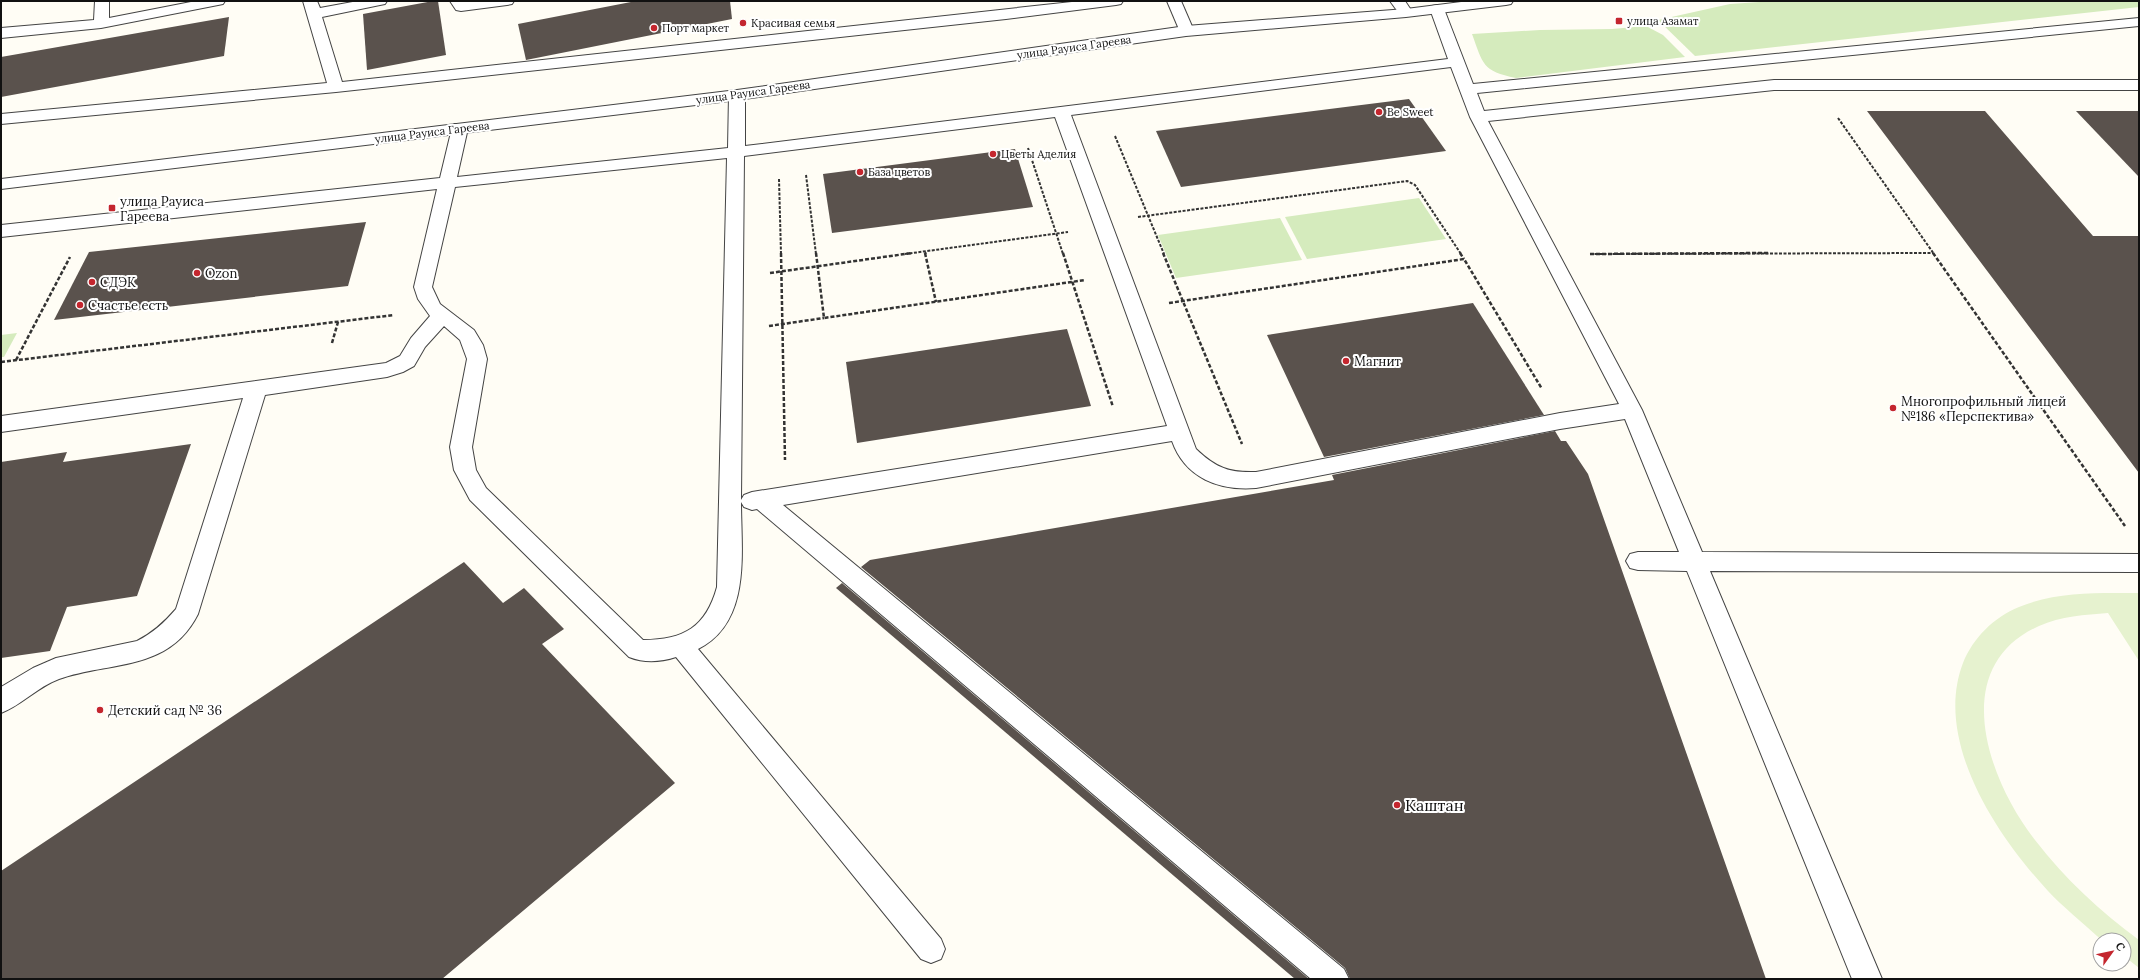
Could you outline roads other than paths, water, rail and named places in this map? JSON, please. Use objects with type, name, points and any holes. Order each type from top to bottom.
[{"type":"street","points":[[101,24],[102,1]]},
{"type":"street","points":[[1,33],[101,24],[218,1]]},
{"type":"street","points":[[336,87],[312,8],[380,1]]},
{"type":"street","points":[[457,1],[461,7],[507,1]]},
{"type":"street","points":[[994,1],[1006,15]]},
{"type":"street","points":[[1,119],[336,87],[1006,15],[1116,1]]},
{"type":"street","points":[[1174,1],[1186,31]]},
{"type":"street","points":[[1396,1],[1406,13]]},
{"type":"street","name":"улица Рауиса Гареева","points":[[1,184],[737,95],[1186,31],[1406,13],[1506,1]]},
{"type":"street","points":[[1438,9],[1478,117],[1632,410],[1867,979]]},
{"type":"street","points":[[1467,89],[2139,22]]},
{"type":"street","points":[[1,231],[735,152],[1458,62]]},
{"type":"street","points":[[1478,117],[1774,85],[2139,85]]},
{"type":"street","points":[[460,128],[423,287],[427,300],[439,313],[468,333],[475,345],[477,359],[461,447],[465,470],[478,494],[638,650],[659,651],[681,646],[702,635],[715,622],[726,605],[729,587],[737,95]]},
{"type":"street","points":[[1060,112],[1122,275],[1187,453],[1201,467],[1217,476],[1232,480],[1256,480],[1560,421],[1632,410]]},
{"type":"street","points":[[1,424],[256,389],[397,367],[413,356],[422,337],[439,313]]},
{"type":"street","points":[[1,702],[41,676],[56,669],[144,650],[160,642],[175,630],[186,614],[256,389]]},
{"type":"street","points":[[730,505],[1180,432]]},
{"type":"street","points":[[774,498],[1334,979]]},
{"type":"street","points":[[1638,561],[2139,563]]},
{"type":"street","points":[[681,646],[931,949]]},
{"type":"place","name":"улица Азамат","points":[[1619,21]]},
{"type":"place","name":"Красивая семья","points":[[743,23]]},
{"type":"place","name":"Порт маркет","points":[[654,28]]},
{"type":"place","name":"Be Sweet","points":[[1379,112]]},
{"type":"place","name":"Цветы Аделия","points":[[993,154]]},
{"type":"place","name":"База цветов","points":[[860,172]]},
{"type":"place","name":"улица Рауиса Гареева","points":[[112,208]]},
{"type":"place","name":"Ozon","points":[[197,273]]},
{"type":"place","name":"СДЭК","points":[[92,282]]},
{"type":"place","name":"Счастье есть","points":[[80,305]]},
{"type":"place","name":"Магнит","points":[[1346,361]]},
{"type":"place","name":"Многопрофильный лицей №186 «Перспектива»","points":[[1893,408]]},
{"type":"place","name":"Детский сад № 36","points":[[100,710]]},
{"type":"place","name":"Каштан","points":[[1397,805]]}]
